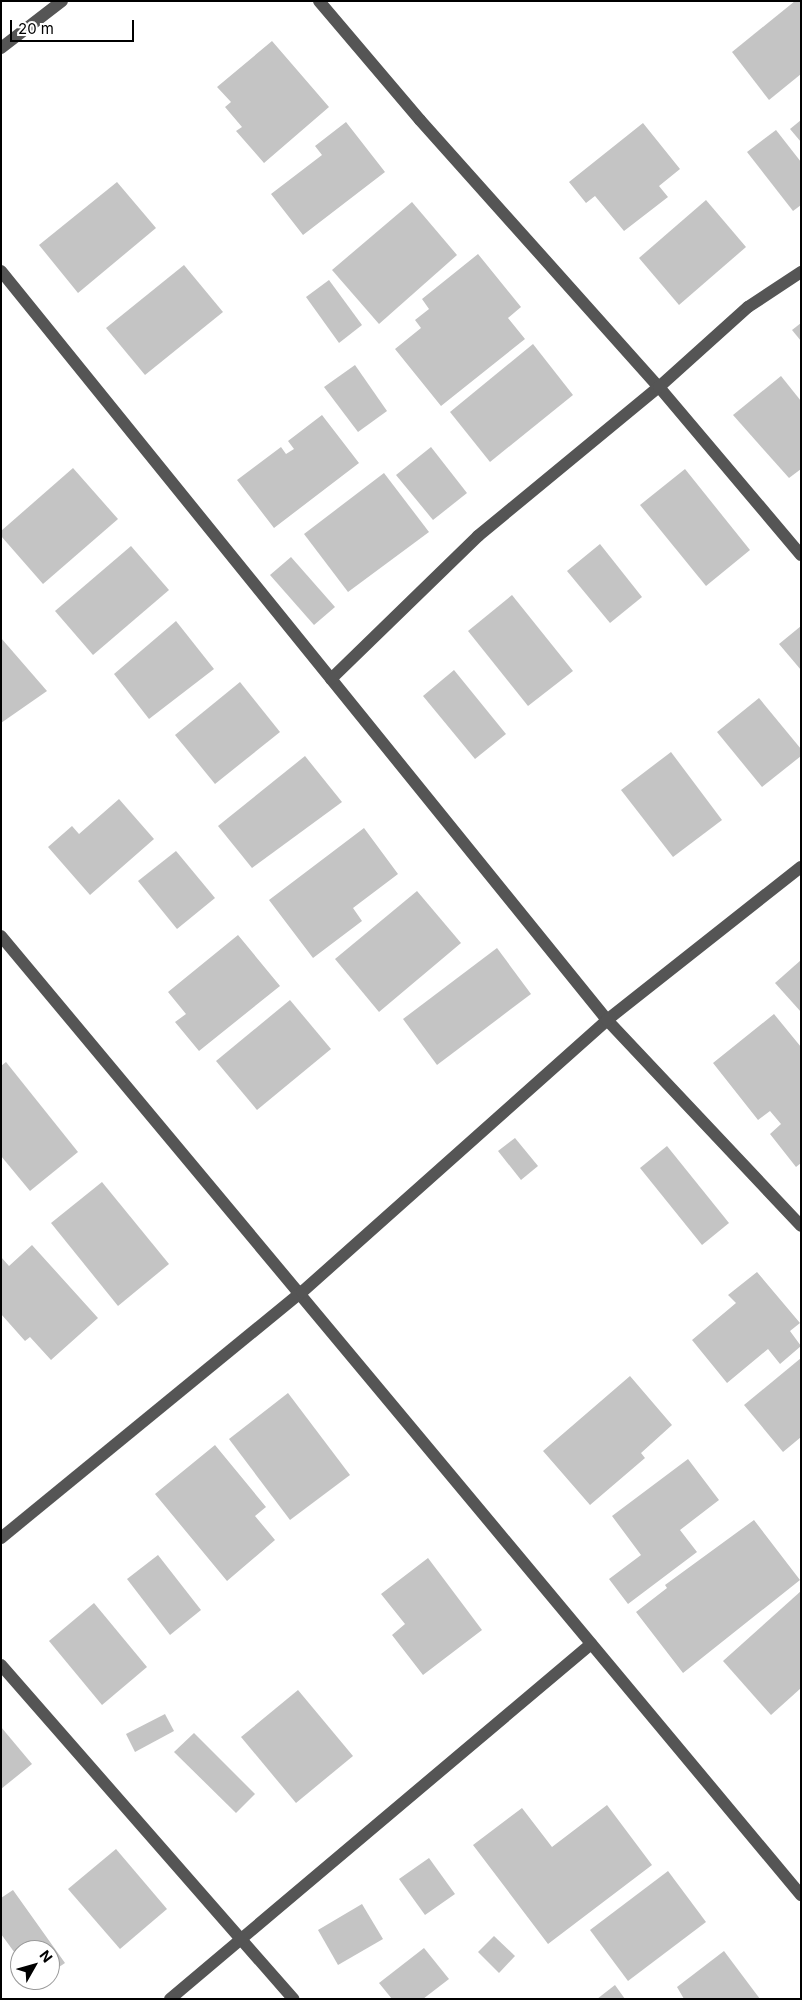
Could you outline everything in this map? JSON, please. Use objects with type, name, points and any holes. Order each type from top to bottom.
[{"type":"street","points":[[1,48],[62,1]]},
{"type":"street","points":[[319,1],[420,120],[658,387],[801,555]]},
{"type":"street","points":[[1,271],[607,1020],[801,1226]]},
{"type":"street","points":[[331,679],[478,536],[658,387],[748,307],[801,272]]},
{"type":"street","points":[[1,1538],[302,1292],[607,1020],[801,867]]},
{"type":"street","points":[[3,942],[302,1292],[591,1644],[801,1894]]},
{"type":"street","points":[[170,1999],[591,1644]]},
{"type":"street","points":[[1,1665],[293,1999]]},
{"type":"building","points":[[795,1],[801,1],[801,74],[769,100],[732,52]]},
{"type":"building","points":[[272,41],[329,107],[264,163],[236,131],[242,127],[225,107],[231,102],[217,87]]},
{"type":"building","points":[[801,120],[801,142],[790,129]]},
{"type":"building","points":[[346,122],[385,172],[303,235],[271,194],[322,155],[315,146]]},
{"type":"building","points":[[643,123],[680,169],[659,186],[668,197],[624,231],[595,196],[586,203],[569,182]]},
{"type":"building","points":[[776,130],[801,162],[801,205],[793,211],[747,152]]},
{"type":"building","points":[[117,182],[156,228],[78,293],[39,245]]},
{"type":"building","points":[[706,200],[746,247],[679,305],[639,258]]},
{"type":"building","points":[[412,202],[457,255],[379,324],[332,270]]},
{"type":"building","points":[[478,254],[521,307],[508,318],[525,339],[441,406],[395,349],[421,328],[415,320],[429,309],[422,299]]},
{"type":"building","points":[[184,265],[223,312],[145,375],[106,328]]},
{"type":"building","points":[[329,280],[362,325],[339,343],[306,297]]},
{"type":"building","points":[[801,323],[801,341],[792,330]]},
{"type":"building","points":[[533,344],[573,395],[490,462],[450,412]]},
{"type":"building","points":[[355,365],[387,411],[358,432],[324,387]]},
{"type":"building","points":[[781,376],[801,401],[801,469],[789,478],[733,415]]},
{"type":"building","points":[[322,415],[359,463],[274,528],[237,480],[281,447],[286,454],[294,449],[288,441]]},
{"type":"building","points":[[431,447],[467,493],[433,520],[396,475]]},
{"type":"building","points":[[73,468],[118,519],[43,584],[1,536],[1,531]]},
{"type":"building","points":[[685,469],[750,550],[706,586],[640,505]]},
{"type":"building","points":[[384,473],[429,532],[348,592],[304,534]]},
{"type":"building","points":[[600,544],[642,597],[610,623],[567,571]]},
{"type":"building","points":[[131,546],[169,590],[93,655],[55,611]]},
{"type":"building","points":[[291,557],[335,607],[314,625],[270,575]]},
{"type":"building","points":[[512,595],[573,671],[528,706],[468,631]]},
{"type":"building","points":[[176,621],[214,669],[149,719],[114,674]]},
{"type":"building","points":[[801,626],[801,670],[779,644]]},
{"type":"building","points":[[1,638],[47,691],[1,723]]},
{"type":"building","points":[[454,670],[506,734],[475,759],[423,696]]},
{"type":"building","points":[[240,682],[280,732],[215,784],[175,735]]},
{"type":"building","points":[[759,698],[801,749],[801,756],[762,787],[717,732]]},
{"type":"building","points":[[671,752],[722,820],[673,857],[621,790]]},
{"type":"building","points":[[305,756],[342,802],[252,868],[218,826]]},
{"type":"building","points":[[119,799],[154,839],[90,895],[48,847],[72,826],[79,834]]},
{"type":"building","points":[[364,828],[398,874],[353,908],[362,921],[313,958],[269,900]]},
{"type":"building","points":[[176,851],[215,898],[177,929],[138,881]]},
{"type":"building","points":[[417,891],[461,943],[379,1012],[335,959]]},
{"type":"building","points":[[238,935],[280,986],[199,1051],[175,1022],[186,1014],[168,992]]},
{"type":"building","points":[[497,948],[531,994],[437,1065],[403,1019]]},
{"type":"building","points":[[801,960],[801,1012],[775,983]]},
{"type":"building","points":[[290,1000],[331,1049],[257,1110],[216,1061]]},
{"type":"building","points":[[774,1014],[801,1047],[801,1163],[796,1167],[770,1134],[781,1124],[770,1111],[758,1120],[713,1063]]},
{"type":"building","points":[[6,1062],[78,1152],[30,1191],[1,1156],[1,1066]]},
{"type":"building","points":[[515,1138],[538,1166],[521,1180],[498,1151]]},
{"type":"building","points":[[667,1146],[729,1223],[702,1245],[640,1168]]},
{"type":"building","points":[[102,1182],[169,1264],[118,1306],[51,1223]]},
{"type":"building","points":[[32,1245],[98,1318],[51,1360],[30,1337],[25,1341],[1,1314],[1,1257],[9,1266]]},
{"type":"building","points":[[757,1272],[800,1323],[790,1331],[801,1346],[780,1364],[768,1349],[727,1383],[692,1340],[736,1303],[728,1295]]},
{"type":"building","points":[[801,1358],[801,1437],[783,1452],[744,1405]]},
{"type":"building","points":[[630,1376],[672,1425],[641,1453],[645,1458],[590,1505],[543,1451]]},
{"type":"building","points":[[288,1393],[350,1475],[290,1520],[229,1439]]},
{"type":"building","points":[[215,1445],[266,1507],[255,1516],[275,1540],[227,1581],[155,1494]]},
{"type":"building","points":[[688,1459],[719,1500],[680,1530],[697,1552],[628,1604],[609,1579],[641,1555],[612,1516]]},
{"type":"building","points":[[754,1520],[800,1580],[683,1673],[636,1612],[667,1588],[665,1585]]},
{"type":"building","points":[[158,1555],[201,1610],[170,1635],[127,1579]]},
{"type":"building","points":[[428,1558],[482,1630],[423,1675],[392,1635],[405,1624],[381,1594]]},
{"type":"building","points":[[801,1591],[801,1688],[771,1715],[723,1661]]},
{"type":"building","points":[[94,1603],[147,1667],[102,1705],[49,1641]]},
{"type":"building","points":[[298,1690],[353,1756],[296,1803],[241,1737]]},
{"type":"building","points":[[165,1714],[174,1731],[135,1752],[126,1734]]},
{"type":"building","points":[[1,1727],[32,1764],[1,1789]]},
{"type":"building","points":[[194,1733],[255,1794],[236,1813],[174,1752]]},
{"type":"building","points":[[607,1805],[652,1865],[548,1944],[473,1845],[522,1808],[552,1847]]},
{"type":"building","points":[[116,1849],[167,1909],[120,1949],[68,1889]]},
{"type":"building","points":[[429,1858],[455,1894],[425,1915],[399,1879]]},
{"type":"building","points":[[668,1871],[706,1922],[628,1981],[590,1930]]},
{"type":"building","points":[[13,1890],[49,1940],[10,1940],[10,1946],[1,1934],[1,1898]]},
{"type":"building","points":[[362,1904],[383,1939],[338,1965],[318,1930]]},
{"type":"building","points":[[494,1936],[515,1956],[499,1973],[478,1952]]},
{"type":"building","points":[[424,1948],[449,1979],[423,1999],[392,1999],[379,1983]]},
{"type":"building","points":[[724,1951],[760,1999],[684,1999],[677,1987]]},
{"type":"building","points":[[60,1956],[65,1963],[60,1966]]},
{"type":"building","points":[[615,1985],[625,1999],[597,1999]]}]
